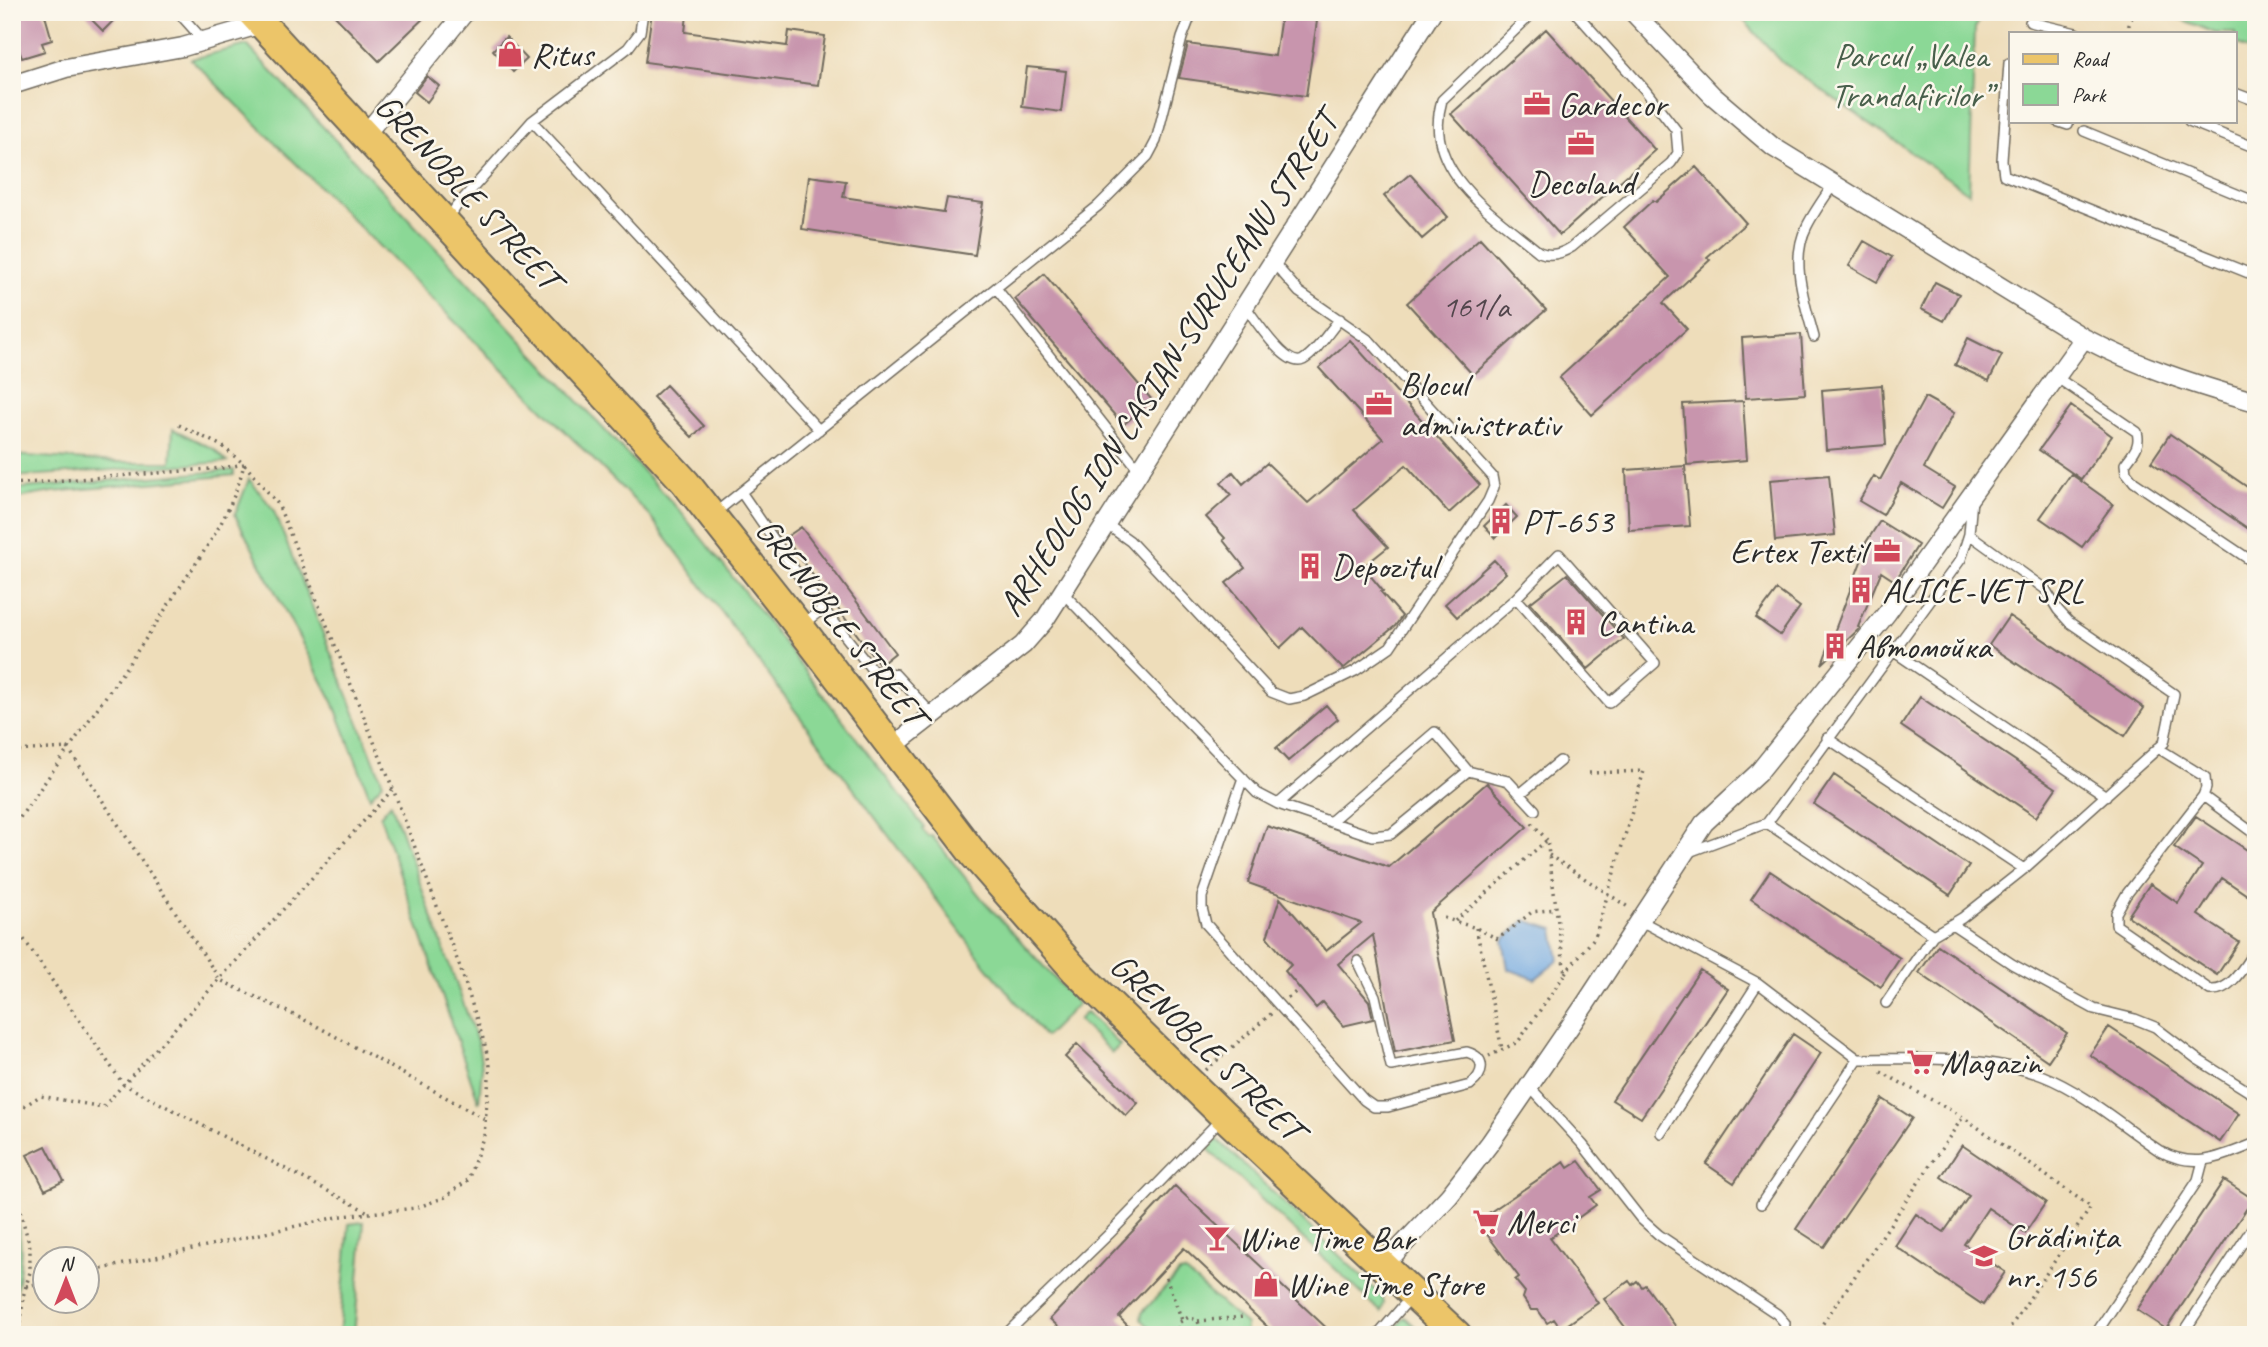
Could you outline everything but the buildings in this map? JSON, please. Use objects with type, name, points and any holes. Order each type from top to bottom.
[{"type":"main road","name":"GRENOBLE STREET","points":[[257,18],[685,482],[975,856],[1066,960],[1224,1116],[1457,1335]]},
{"type":"street","points":[[365,135],[465,12]]},
{"type":"street","name":"ARHEOLOG ION CASIAN-SURUCEANU STREET","points":[[892,747],[1023,645],[1044,621],[1432,12]]},
{"type":"street","points":[[1633,12],[1712,95],[1773,146],[1833,185],[2084,338],[2122,358],[2170,377],[2256,402]]},
{"type":"street","points":[[12,85],[66,68],[183,47],[257,18]]},
{"type":"street","points":[[1383,1266],[1449,1196],[1490,1143],[1586,1003],[1634,914],[1684,854],[1704,823],[1758,773],[1887,613],[2084,338]]},
{"type":"lane","points":[[178,12],[204,41]]},
{"type":"lane","points":[[447,222],[456,207],[532,121],[628,48],[640,32],[643,12]]},
{"type":"lane","points":[[713,516],[1098,206],[1148,156],[1156,141],[1182,38],[1192,12]]},
{"type":"lane","points":[[1534,12],[1442,100],[1437,117],[1446,163],[1466,190],[1539,253],[1547,256],[1562,253],[1572,247],[1671,163],[1678,153],[1676,130],[1645,90],[1575,12]]},
{"type":"lane","points":[[2030,22],[2072,32]]},
{"type":"lane","points":[[2009,63],[2002,160],[2004,175],[2256,276]]},
{"type":"lane","points":[[2236,93],[2256,101]]},
{"type":"lane","points":[[532,121],[819,430]]},
{"type":"lane","points":[[2059,122],[2068,125]]},
{"type":"lane","points":[[2191,122],[2256,148]]},
{"type":"lane","points":[[2084,131],[2256,202]]},
{"type":"lane","points":[[1814,337],[1799,280],[1802,240],[1806,228],[1833,185]]},
{"type":"lane","points":[[1106,524],[1130,541],[1271,692],[1289,699],[1304,696],[1354,670],[1390,647],[1488,500],[1492,493],[1492,476],[1370,341],[1299,292],[1273,262]]},
{"type":"lane","points":[[996,288],[1140,471]]},
{"type":"lane","points":[[1245,306],[1288,359],[1298,362],[1309,355],[1340,319]]},
{"type":"lane","points":[[2056,377],[2137,432],[2140,439],[2125,464],[2126,472],[2134,482],[2256,564]]},
{"type":"lane","points":[[741,492],[823,609],[873,671],[895,674],[933,715]]},
{"type":"lane","points":[[1684,854],[1767,822],[1961,559],[1969,534],[1973,493]]},
{"type":"lane","points":[[1886,1003],[1933,935],[1952,924],[2024,869],[2164,743],[2174,694],[2069,622],[2045,589],[1969,534]]},
{"type":"lane","points":[[1278,804],[1516,598],[1559,554],[1655,663],[1609,703],[1516,598]]},
{"type":"lane","points":[[1063,593],[1257,793],[1278,804],[1372,836],[1391,835],[1468,771]]},
{"type":"lane","points":[[799,626],[823,609]]},
{"type":"lane","points":[[1893,651],[2106,796]]},
{"type":"lane","points":[[1330,822],[1435,732],[1468,771],[1508,781],[1535,810]]},
{"type":"lane","points":[[1827,738],[2024,869]]},
{"type":"lane","points":[[2158,748],[2205,777],[2207,782],[2203,796],[2126,895],[2116,914],[2116,925],[2210,990],[2222,989],[2231,982],[2256,949]]},
{"type":"lane","points":[[1520,794],[1560,761]]},
{"type":"lane","points":[[1243,778],[1202,897],[1206,924],[1364,1100],[1374,1107],[1388,1107],[1470,1085],[1479,1078],[1482,1069],[1480,1060],[1476,1055],[1467,1052],[1391,1066],[1375,996],[1359,961]]},
{"type":"lane","points":[[2203,796],[2256,835]]},
{"type":"lane","points":[[1767,822],[1933,935]]},
{"type":"lane","points":[[1634,914],[1758,983],[1858,1059],[1968,1062],[2013,1068],[2043,1076],[2067,1087],[2168,1156],[2187,1162],[2228,1155],[2256,1143]]},
{"type":"lane","points":[[1952,924],[2012,964],[2094,1009],[2135,1018],[2155,1027],[2197,1059],[2256,1096]]},
{"type":"lane","points":[[1661,1133],[1758,983]]},
{"type":"lane","points":[[1762,1204],[1858,1059]]},
{"type":"lane","points":[[1528,1085],[1583,1145],[1641,1219],[1659,1235],[1777,1314],[1785,1322],[1784,1335]]},
{"type":"lane","points":[[1005,1335],[1110,1234],[1224,1116]]},
{"type":"lane","points":[[2095,1335],[2199,1180],[2203,1161]]},
{"type":"lane","points":[[2182,1335],[2256,1222]]},
{"type":"lane","points":[[1378,1335],[1414,1294]]},
{"type":"path","points":[[2129,32],[2134,12]]},
{"type":"path","points":[[102,1269],[342,1216],[416,1208],[445,1197],[468,1180],[484,1135],[490,1066],[461,970],[393,789],[278,504],[244,464],[222,446],[175,423]]},
{"type":"path","points":[[12,484],[223,468],[244,464]]},
{"type":"path","points":[[12,830],[154,627],[228,514],[244,464]]},
{"type":"path","points":[[12,751],[68,748]]},
{"type":"path","points":[[68,748],[220,980],[313,1024],[485,1119]]},
{"type":"path","points":[[1480,1060],[1518,1042],[1565,974],[1595,937],[1644,771],[1589,773]]},
{"type":"path","points":[[12,1114],[40,1096],[103,1107],[393,789]]},
{"type":"path","points":[[1455,921],[1547,840],[1565,974]]},
{"type":"path","points":[[1549,855],[1634,914]]},
{"type":"path","points":[[1444,918],[1476,928],[1497,939],[1532,912],[1556,909]]},
{"type":"path","points":[[12,922],[123,1084],[370,1213]]},
{"type":"path","points":[[1476,928],[1502,1050]]},
{"type":"path","points":[[1204,1071],[1279,1006]]},
{"type":"path","points":[[1858,1059],[1963,1117],[2091,1207],[2005,1335]]},
{"type":"path","points":[[1815,1335],[1963,1117]]},
{"type":"path","points":[[12,1192],[18,1203],[30,1247],[30,1272],[23,1297],[20,1335]]},
{"type":"path","points":[[1166,1278],[1182,1320]]},
{"type":"path","points":[[26,1286],[32,1285]]},
{"type":"path","points":[[1143,1332],[1180,1333],[1179,1325],[1189,1317],[1198,1321],[1244,1317]]},
{"type":"path","points":[[1198,1321],[1200,1334]]},
{"type":"green space","name":"Parcul „Valea Trandafirilor”","points":[[1736,12],[1985,12],[1975,28],[1969,193],[1782,62]]},
{"type":"green space","points":[[2164,12],[2256,12],[2256,54],[2236,44],[2236,32],[2213,32]]},
{"type":"green space","points":[[247,45],[679,510],[924,827],[922,829],[929,837],[932,836],[984,901],[1078,1004],[1045,1037],[986,966],[649,515],[191,59]]},
{"type":"green space","points":[[173,429],[214,449],[227,462],[12,477],[12,455],[117,462],[171,462]]},
{"type":"green space","points":[[234,470],[234,475],[53,492],[12,499],[12,489]]},
{"type":"green space","points":[[249,479],[273,509],[383,783],[370,797],[333,702],[235,515]]},
{"type":"green space","points":[[391,803],[478,1044],[482,1067],[479,1103],[380,816]]},
{"type":"green space","points":[[1086,1012],[1120,1045],[1112,1053],[1078,1020]]},
{"type":"green space","points":[[1217,1139],[1382,1296],[1384,1303],[1381,1312],[1208,1149]]},
{"type":"green space","points":[[12,1207],[18,1225],[21,1257],[12,1335]]},
{"type":"green space","points":[[364,1222],[354,1335],[339,1335],[349,1224]]},
{"type":"green space","points":[[1185,1272],[1246,1325],[1245,1335],[1157,1335],[1141,1319],[1142,1313],[1179,1273]]},
{"type":"green space","points":[[1405,1317],[1424,1335],[1398,1335],[1397,1326]]},
{"type":"water","points":[[1525,920],[1554,929],[1559,960],[1535,979],[1508,969],[1503,940]]},
{"type":"place","name":"Ritus","points":[[510,54]]},
{"type":"place","name":"Gardecor","points":[[1537,104]]},
{"type":"place","name":"Decoland","points":[[1581,144]]},
{"type":"place","name":"Blocul administrativ","points":[[1379,404]]},
{"type":"place","name":"PT-653","points":[[1501,521]]},
{"type":"place","name":"Ertex Textil","points":[[1887,551]]},
{"type":"place","name":"Depozitul","points":[[1310,566]]},
{"type":"place","name":"ALICE-VET SRL","points":[[1861,590]]},
{"type":"place","name":"Cantina","points":[[1576,622]]},
{"type":"place","name":"Автомойка","points":[[1835,646]]},
{"type":"place","name":"Magazin","points":[[1920,1062]]},
{"type":"place","name":"Merci","points":[[1486,1222]]},
{"type":"place","name":"Wine Time Bar","points":[[1217,1238]]},
{"type":"place","name":"Grădinița nr. 156","points":[[1984,1256]]},
{"type":"place","name":"Wine Time Store","points":[[1266,1284]]}]
